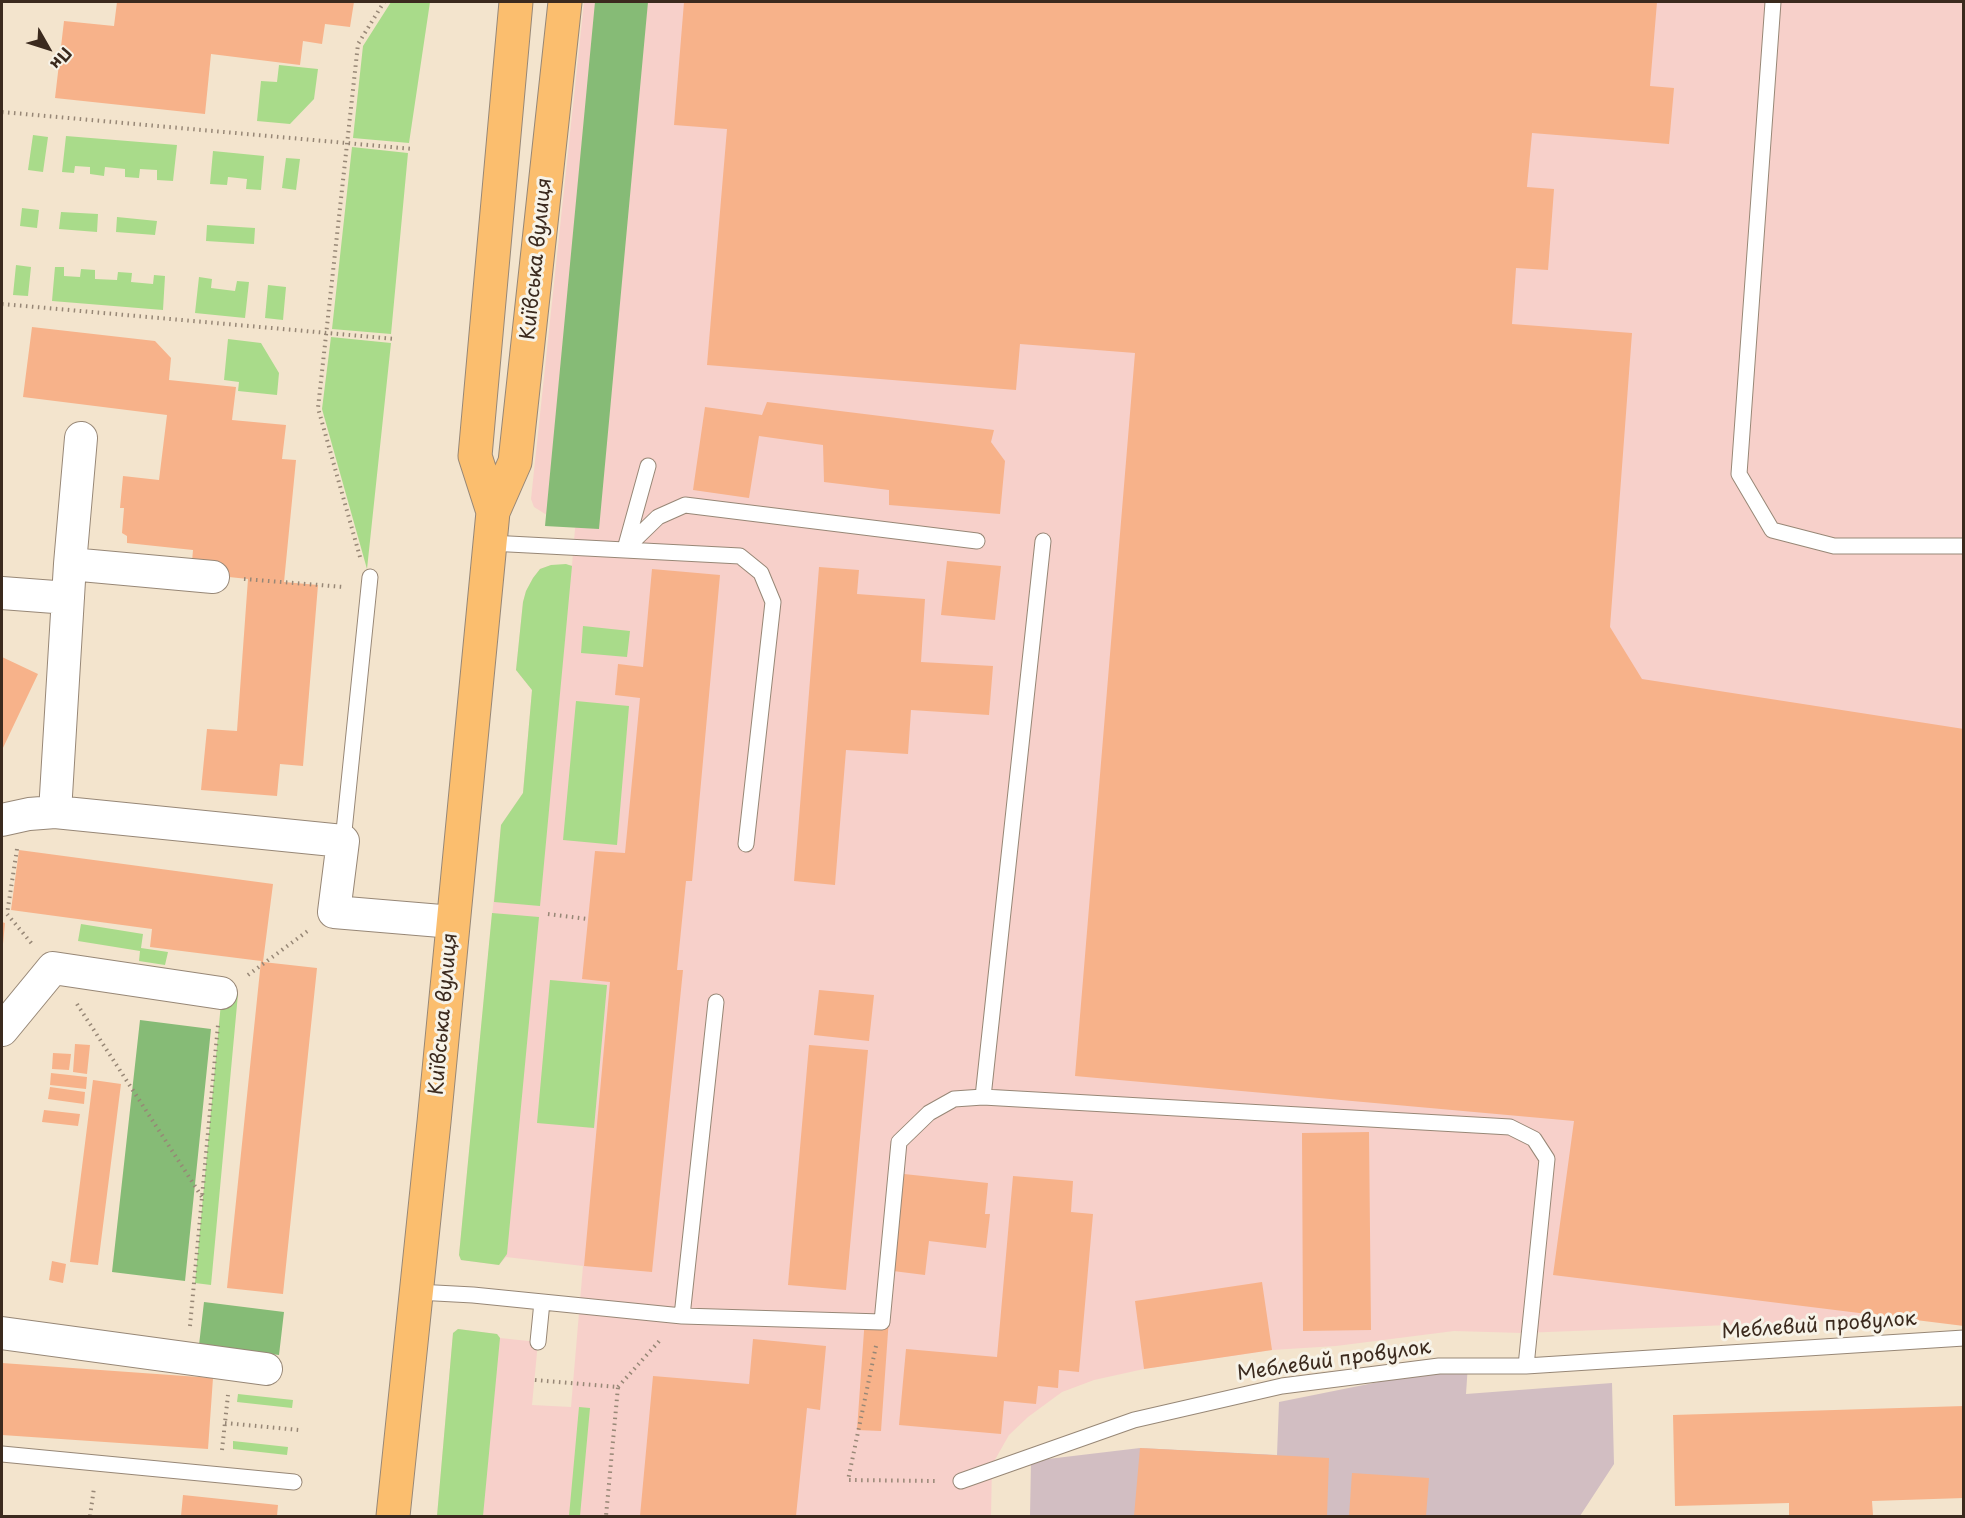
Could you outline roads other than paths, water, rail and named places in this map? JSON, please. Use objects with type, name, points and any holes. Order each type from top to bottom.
[{"type":"main road","name":"Київська вулиця","points":[[492,528],[475,456],[516,2]]},
{"type":"main road","name":"Київська вулиця","points":[[393,1516],[492,528],[516,462],[565,2]]},
{"type":"street","points":[[55,812],[70,564],[81,438]]},
{"type":"street","points":[[70,564],[213,577]]},
{"type":"street","points":[[2,593],[68,598]]},
{"type":"street","points":[[12,818],[55,812],[343,841],[334,912],[453,922]]},
{"type":"street","points":[[2,1030],[53,968],[221,993]]},
{"type":"street","points":[[2,1333],[266,1369]]},
{"type":"lane","points":[[1773,2],[1739,474],[1772,530],[1834,546],[1964,546]]},
{"type":"lane","points":[[625,549],[648,466]]},
{"type":"lane","points":[[625,549],[658,517],[685,505],[977,541]]},
{"type":"lane","points":[[492,528],[648,553],[740,556],[761,573],[772,602],[746,844]]},
{"type":"lane","points":[[983,1097],[1043,541]]},
{"type":"lane","points":[[343,841],[370,583]]},
{"type":"lane","points":[[682,1316],[716,1002]]},
{"type":"lane","points":[[417,1292],[682,1316],[882,1322],[899,1142],[929,1113],[954,1099],[983,1097],[1510,1127],[1534,1140],[1547,1159],[1526,1366]]},
{"type":"lane","points":[[538,1342],[542,1302]]},
{"type":"lane","name":"Меблевий провулок","points":[[961,1481],[1134,1420],[1282,1386],[1439,1366],[1526,1366],[1964,1338]]},
{"type":"lane","points":[[2,1454],[294,1482]]}]
